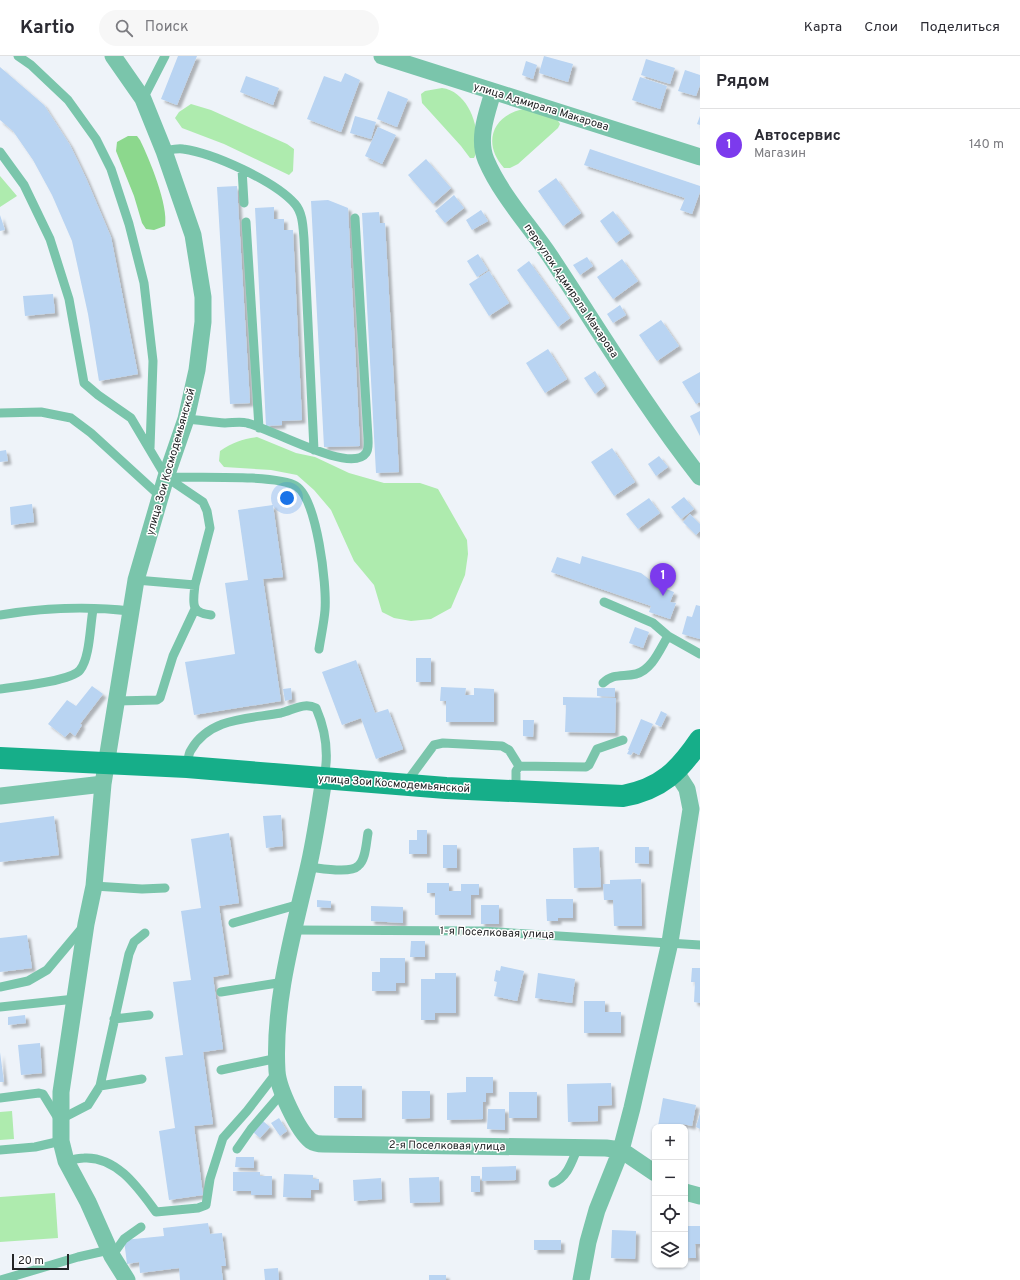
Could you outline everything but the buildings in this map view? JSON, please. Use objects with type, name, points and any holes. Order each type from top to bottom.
[{"type":"main road","name":"улица Зои Космодемьянской","points":[[0,758],[105,774],[187,767],[405,785],[516,792],[623,796],[650,788],[676,772],[700,740]]},
{"type":"street","name":"улица Зои Космодемьянской","points":[[105,774],[136,580],[166,477],[186,419],[197,370],[203,322],[203,297],[193,235],[164,151],[143,98],[113,56]]},
{"type":"street","name":"улица Адмирала Макарова","points":[[382,56],[700,157]]},
{"type":"street","name":"переулок Адмирала Макарова","points":[[493,92],[483,130],[485,159],[512,204],[549,255],[618,361],[700,477]]},
{"type":"street","points":[[581,1280],[588,1242],[597,1210],[621,1150],[670,942],[691,809],[687,788],[676,772]]},
{"type":"street","points":[[0,796],[105,774],[94,886],[86,924],[61,1092],[59,1120],[61,1141],[66,1161],[88,1202],[110,1253],[127,1280]]},
{"type":"street","name":"2-я Поселковая улица","points":[[324,779],[309,867],[294,930],[284,982],[278,1023],[277,1065],[282,1093],[305,1135],[312,1142],[323,1144],[606,1148],[621,1150],[652,1171]]},
{"type":"street","points":[[688,1193],[700,1196]]},
{"type":"lane","points":[[18,56],[31,65],[68,100],[96,138],[110,169],[124,210],[144,282],[153,361],[150,449]]},
{"type":"lane","points":[[143,98],[165,56]]},
{"type":"lane","points":[[164,151],[182,149],[216,158],[242,169],[279,190],[296,205],[303,224],[314,450]]},
{"type":"lane","points":[[0,152],[24,184],[50,239],[69,299],[84,383],[98,395],[132,418],[166,477],[203,502],[207,511],[210,528],[195,585],[193,603],[198,612],[212,615]]},
{"type":"lane","points":[[242,169],[244,203]]},
{"type":"lane","points":[[186,419],[225,423],[246,422],[314,450],[344,459],[355,459],[361,457],[368,449],[355,218]]},
{"type":"lane","points":[[246,222],[259,428]]},
{"type":"lane","points":[[0,413],[41,412],[71,418],[91,433],[161,497]]},
{"type":"lane","points":[[166,477],[273,480],[296,486],[306,498],[315,520],[323,574],[325,609],[319,649]]},
{"type":"lane","points":[[136,580],[195,585]]},
{"type":"lane","points":[[604,602],[652,623],[668,636],[700,654]]},
{"type":"lane","points":[[0,615],[32,610],[93,610],[107,608],[130,611]]},
{"type":"lane","points":[[117,701],[157,700],[160,698],[173,656],[195,609]]},
{"type":"lane","points":[[0,689],[47,682],[71,676],[80,671],[85,661],[93,610]]},
{"type":"lane","points":[[603,683],[608,678],[617,675],[637,674],[648,667],[668,636]]},
{"type":"lane","points":[[187,767],[192,749],[208,731],[221,723],[282,712],[306,705],[316,708],[324,735],[328,759],[324,779]]},
{"type":"lane","points":[[519,766],[586,767],[589,765],[597,749],[622,740]]},
{"type":"lane","points":[[405,785],[434,745],[443,743],[502,746],[509,750],[519,766]]},
{"type":"lane","points":[[516,792],[516,771],[519,766]]},
{"type":"lane","points":[[309,867],[349,870],[358,867],[363,859],[368,833]]},
{"type":"lane","points":[[94,886],[142,889],[165,888]]},
{"type":"lane","points":[[233,923],[300,904]]},
{"type":"lane","points":[[0,987],[28,981],[47,970],[86,924]]},
{"type":"lane","name":"1-я Поселковая улица","points":[[294,930],[482,931],[700,945]]},
{"type":"lane","points":[[0,1098],[39,1093],[43,1094],[59,1120],[88,1105],[100,1086],[129,954],[134,942],[145,934]]},
{"type":"lane","points":[[220,992],[284,982]]},
{"type":"lane","points":[[0,1007],[75,999]]},
{"type":"lane","points":[[114,1018],[149,1015]]},
{"type":"lane","points":[[220,1070],[277,1065]]},
{"type":"lane","points":[[66,1161],[84,1158],[95,1159],[111,1165],[127,1176],[141,1191],[156,1212],[198,1208],[206,1205],[210,1179],[223,1138],[248,1111],[277,1065]]},
{"type":"lane","points":[[100,1086],[142,1079]]},
{"type":"lane","points":[[237,1149],[282,1093]]},
{"type":"lane","points":[[0,1150],[35,1147],[61,1141]]},
{"type":"lane","points":[[553,1182],[561,1180],[567,1173],[578,1147]]},
{"type":"lane","points":[[1,1280],[78,1257],[110,1253],[124,1239],[141,1227]]},
{"type":"green space","points":[[442,88],[457,94],[468,107],[472,115],[475,123],[477,140],[474,158],[470,158],[422,103],[421,94],[425,91]]},
{"type":"green space","points":[[191,104],[211,110],[287,144],[294,149],[293,171],[289,175],[224,144],[182,128],[175,118],[179,112]]},
{"type":"green space","points":[[524,109],[557,119],[560,124],[558,128],[518,164],[510,168],[504,168],[497,159],[493,150],[492,140],[494,132],[504,117],[513,112]]},
{"type":"green space","points":[[128,136],[137,136],[140,140],[153,170],[161,195],[164,207],[165,226],[154,230],[146,229],[142,223],[134,196],[116,151],[117,142]]},
{"type":"green space","points":[[0,176],[17,196],[0,207]]},
{"type":"green space","points":[[257,437],[296,453],[315,457],[349,473],[384,483],[420,483],[438,489],[467,540],[468,554],[465,575],[451,608],[431,619],[411,621],[394,618],[382,612],[374,585],[354,561],[331,510],[314,490],[297,475],[271,470],[224,467],[219,461],[220,451],[238,441]]},
{"type":"green space","points":[[12,1111],[14,1139],[0,1140],[0,1112]]},
{"type":"green space","points":[[55,1193],[58,1238],[0,1242],[0,1197]]},
{"type":"place","name":"Автосервис","points":[[663,596]]}]
